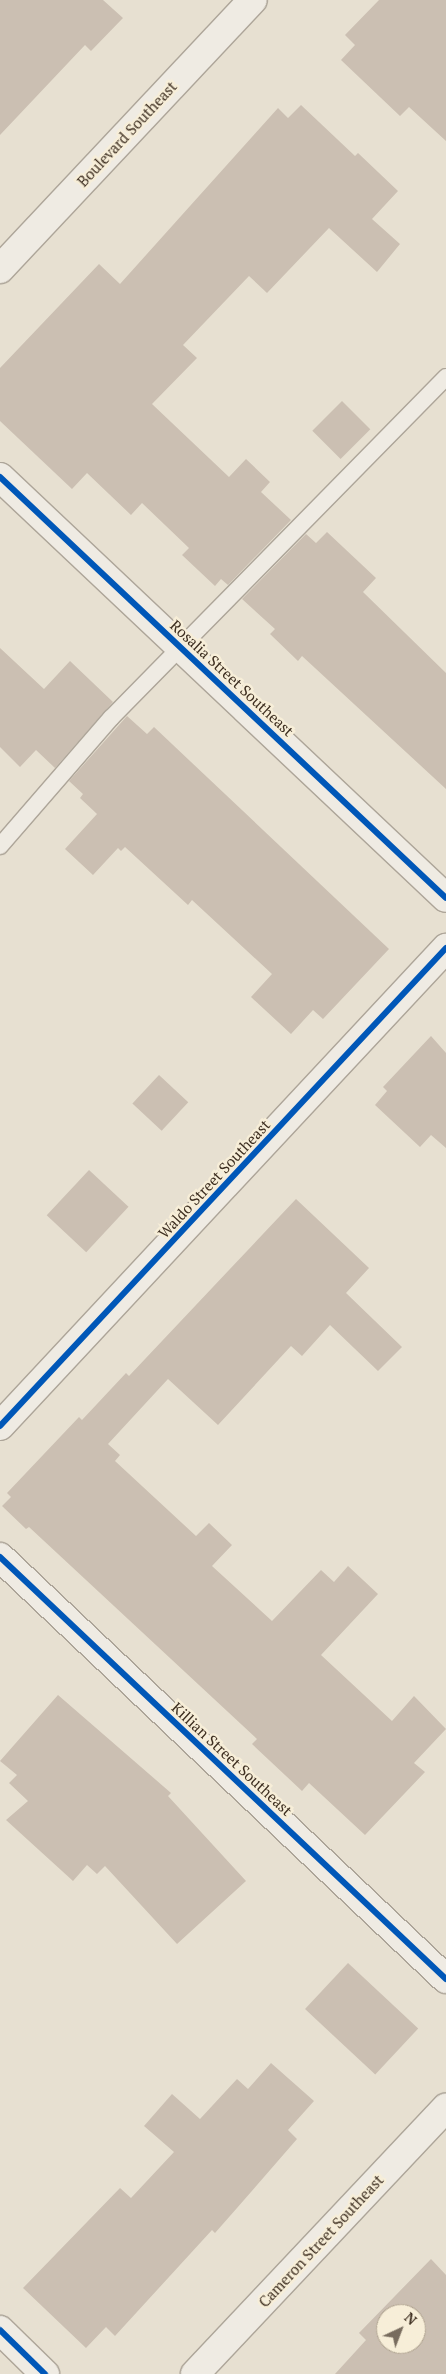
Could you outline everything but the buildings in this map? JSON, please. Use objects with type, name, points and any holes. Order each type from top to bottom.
[{"type":"street","name":"Boulevard Southeast","points":[[0,269],[253,0]]},
{"type":"street","name":"Rosalia Street Southeast","points":[[0,477],[446,898]]},
{"type":"street","name":"Waldo Street Southeast","points":[[0,1426],[446,948]]},
{"type":"street","name":"Killian Street Southeast","points":[[0,1557],[446,1979]]},
{"type":"street","name":"Cameron Street Southeast","points":[[195,2374],[446,2108]]},
{"type":"street","points":[[0,2330],[45,2374]]},
{"type":"lane","points":[[0,846],[111,718],[182,648],[446,377]]},
{"type":"cycle path","points":[[0,477],[446,898]]},
{"type":"cycle path","points":[[0,1426],[446,948]]},
{"type":"cycle path","points":[[0,1557],[446,1979]]},
{"type":"cycle path","points":[[0,2330],[45,2374]]}]
